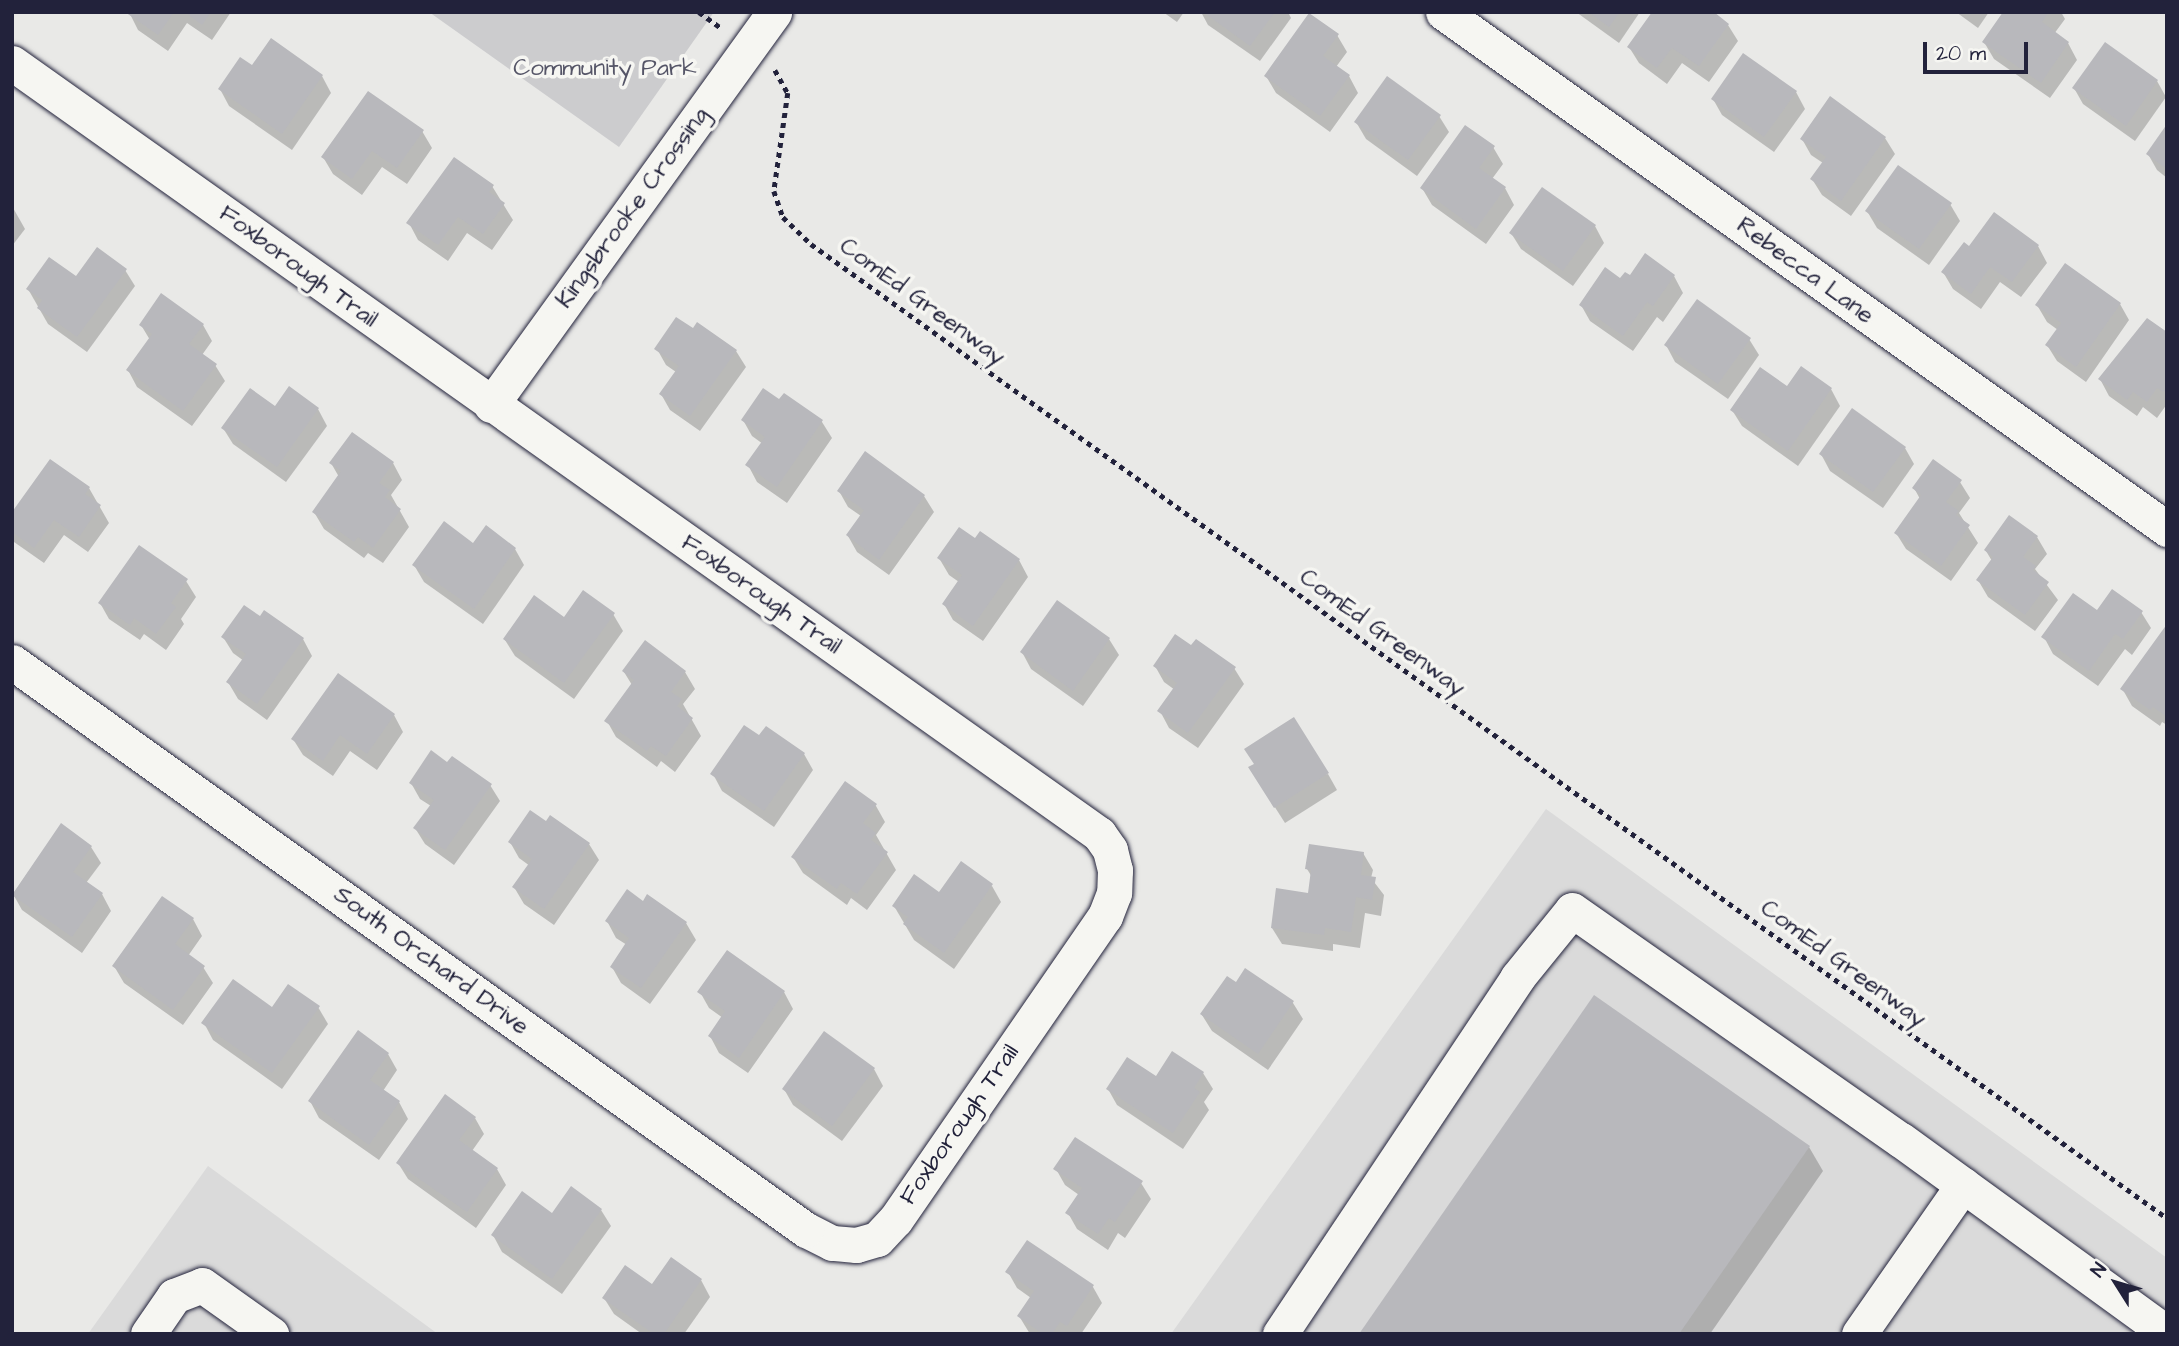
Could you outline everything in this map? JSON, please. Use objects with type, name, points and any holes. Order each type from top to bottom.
[{"type":"street","name":"Kingsbrooke Crossing","points":[[491,405],[774,12]]},
{"type":"street","name":"Rebecca Lane","points":[[1443,12],[2162,516]]},
{"type":"street","name":"Foxborough Trail","points":[[12,63],[1099,834],[1110,850],[1115,870],[1114,893],[1105,916],[895,1220],[877,1239],[856,1245]]},
{"type":"street","name":"South Orchard Drive","points":[[12,662],[806,1230],[832,1243],[856,1245]]},
{"type":"street","points":[[1280,1334],[1517,978],[1572,910],[2167,1333]]},
{"type":"street","points":[[1859,1334],[1962,1185]]},
{"type":"street","points":[[148,1334],[174,1296],[202,1285],[271,1334]]},
{"type":"path","name":"ComEd Greenway","points":[[699,12],[778,73],[788,93],[774,191],[783,217],[811,244],[2167,1218]]},
{"type":"shaded area","points":[[1546,809],[2167,1258],[2167,1334],[1171,1334]]},
{"type":"shaded area","points":[[208,1166],[438,1334],[88,1334]]},
{"type":"green space","name":"Community Park","points":[[429,12],[714,12],[619,147]]},
{"type":"building","points":[[125,12],[174,12],[158,35]]},
{"type":"building","points":[[185,12],[211,12],[202,25]]},
{"type":"building","points":[[1203,12],[1275,12],[1250,46]]},
{"type":"building","points":[[1588,12],[1620,12],[1609,27]]},
{"type":"building","points":[[1652,12],[1714,12],[1729,24],[1699,66],[1672,48],[1657,68],[1627,47]]},
{"type":"building","points":[[2003,12],[2049,12],[2042,22],[2069,42],[2041,83],[1982,42]]},
{"type":"building","points":[[1309,13],[1339,34],[1323,56],[1350,75],[1320,116],[1264,76]]},
{"type":"building","points":[[271,38],[323,75],[282,134],[218,89],[240,57],[252,65]]},
{"type":"building","points":[[2105,42],[2158,80],[2126,126],[2072,88]]},
{"type":"building","points":[[1743,53],[1797,91],[1764,137],[1711,99]]},
{"type":"building","points":[[1387,76],[1441,115],[1408,160],[1354,122]]},
{"type":"building","points":[[368,91],[424,130],[397,168],[372,151],[352,179],[321,157]]},
{"type":"building","points":[[1830,96],[1886,137],[1841,201],[1810,179],[1826,157],[1800,139]]},
{"type":"building","points":[[2167,124],[2167,169],[2146,154]]},
{"type":"building","points":[[1465,125],[1495,146],[1479,168],[1506,187],[1476,229],[1420,188]]},
{"type":"building","points":[[454,157],[494,185],[489,192],[505,203],[483,234],[458,217],[438,245],[406,223]]},
{"type":"building","points":[[1898,165],[1952,203],[1919,249],[1865,211]]},
{"type":"building","points":[[1542,187],[1596,225],[1563,271],[1509,233]]},
{"type":"building","points":[[1994,212],[2039,245],[2012,282],[1990,267],[1971,294],[1941,272],[1964,242],[1969,246]]},
{"type":"building","points":[[97,247],[127,269],[77,337],[37,308],[42,300],[26,289],[49,257],[76,276]]},
{"type":"building","points":[[1645,253],[1675,275],[1653,306],[1647,302],[1623,336],[1579,305],[1605,267],[1620,278],[1625,272],[1630,275]]},
{"type":"building","points":[[2065,263],[2121,303],[2076,367],[2045,345],[2061,323],[2035,305]]},
{"type":"building","points":[[161,293],[204,324],[189,344],[217,364],[183,411],[126,370],[152,334],[139,325]]},
{"type":"building","points":[[1697,299],[1751,338],[1718,384],[1664,345]]},
{"type":"building","points":[[676,317],[693,328],[697,322],[737,350],[690,416],[659,394],[679,366],[654,349]]},
{"type":"building","points":[[2147,318],[2167,332],[2167,388],[2164,392],[2157,388],[2147,402],[2133,392],[2127,400],[2098,379]]},
{"type":"building","points":[[1801,366],[1832,388],[1788,451],[1730,410],[1760,367],[1787,386]]},
{"type":"building","points":[[289,386],[319,408],[277,467],[221,428],[250,388],[275,406]]},
{"type":"building","points":[[763,388],[779,399],[784,393],[823,420],[777,487],[745,465],[765,437],[741,420]]},
{"type":"building","points":[[1852,408],[1906,447],[1873,492],[1819,454]]},
{"type":"building","points":[[352,432],[394,462],[379,483],[390,490],[385,497],[401,509],[373,548],[358,537],[354,542],[312,512],[341,471],[329,463]]},
{"type":"building","points":[[865,451],[925,495],[879,560],[846,535],[864,510],[837,491]]},
{"type":"building","points":[[50,459],[90,487],[85,494],[101,505],[79,537],[54,520],[34,548],[12,532],[12,512]]},
{"type":"building","points":[[1933,459],[1962,480],[1946,502],[1959,511],[1956,515],[1970,525],[1941,566],[1894,533],[1921,495],[1912,488]]},
{"type":"building","points":[[2009,515],[2038,536],[2023,557],[2036,566],[2033,570],[2049,582],[2025,615],[1976,580],[1993,557],[1984,550]]},
{"type":"building","points":[[444,521],[473,543],[486,525],[516,548],[474,609],[412,565]]},
{"type":"building","points":[[959,527],[975,538],[980,531],[1020,559],[973,626],[942,604],[962,575],[937,558]]},
{"type":"building","points":[[139,545],[188,579],[171,603],[176,607],[156,634],[134,618],[130,625],[98,603]]},
{"type":"building","points":[[2112,589],[2143,611],[2123,639],[2115,634],[2089,671],[2041,637],[2073,593],[2097,610]]},
{"type":"building","points":[[583,590],[615,613],[564,683],[503,639],[534,595],[564,617]]},
{"type":"building","points":[[1057,600],[1110,638],[1073,691],[1020,652]]},
{"type":"building","points":[[244,605],[260,616],[264,610],[304,638],[257,704],[226,682],[246,654],[221,637]]},
{"type":"building","points":[[2167,624],[2167,717],[2153,707],[2150,710],[2120,689]]},
{"type":"building","points":[[1175,634],[1191,645],[1196,639],[1236,667],[1188,733],[1157,711],[1177,683],[1153,666]]},
{"type":"building","points":[[645,640],[686,671],[671,692],[682,699],[677,706],[693,718],[666,756],[651,746],[647,751],[604,721],[634,680],[622,671]]},
{"type":"building","points":[[338,673],[395,714],[367,754],[340,735],[323,761],[291,739]]},
{"type":"building","points":[[1294,717],[1329,773],[1274,808],[1248,767],[1254,764],[1244,749]]},
{"type":"building","points":[[744,725],[759,735],[766,726],[805,753],[764,811],[710,774]]},
{"type":"building","points":[[431,750],[447,762],[452,756],[492,784],[445,850],[413,828],[434,800],[409,783]]},
{"type":"building","points":[[845,781],[877,804],[863,823],[876,833],[871,840],[888,852],[857,894],[841,883],[837,889],[791,857]]},
{"type":"building","points":[[530,810],[546,821],[550,815],[590,843],[544,909],[512,887],[532,859],[508,842]]},
{"type":"building","points":[[61,823],[92,846],[73,872],[103,893],[72,937],[12,895]]},
{"type":"building","points":[[1309,844],[1364,852],[1361,875],[1376,877],[1372,900],[1356,897],[1351,932],[1325,928],[1324,935],[1271,928],[1276,888],[1308,893],[1311,870],[1305,869]]},
{"type":"building","points":[[961,861],[993,884],[944,953],[903,924],[908,917],[892,906],[914,874],[939,892]]},
{"type":"building","points":[[627,889],[643,901],[647,894],[687,922],[641,988],[610,967],[629,938],[605,921]]},
{"type":"building","points":[[162,896],[194,918],[175,944],[205,966],[173,1010],[112,966]]},
{"type":"building","points":[[727,950],[785,991],[739,1058],[708,1036],[725,1011],[697,992]]},
{"type":"building","points":[[1245,968],[1294,1001],[1258,1054],[1200,1014],[1227,976],[1236,982]]},
{"type":"building","points":[[233,979],[272,1007],[288,984],[320,1006],[272,1073],[201,1023]]},
{"type":"building","points":[[1594,995],[1810,1146],[1679,1334],[1359,1334]]},
{"type":"building","points":[[358,1030],[389,1053],[370,1080],[400,1101],[369,1145],[308,1101]]},
{"type":"building","points":[[824,1031],[875,1068],[832,1126],[782,1089]]},
{"type":"building","points":[[1172,1051],[1204,1072],[1194,1088],[1200,1092],[1173,1133],[1106,1089],[1127,1057],[1156,1076]]},
{"type":"building","points":[[445,1094],[476,1117],[459,1140],[498,1168],[467,1212],[396,1163]]},
{"type":"building","points":[[1075,1137],[1143,1181],[1115,1222],[1109,1218],[1098,1234],[1065,1213],[1082,1188],[1053,1169]]},
{"type":"building","points":[[571,1186],[602,1209],[552,1279],[491,1235],[522,1191],[552,1213]]},
{"type":"building","points":[[1027,1240],[1094,1285],[1067,1326],[1060,1322],[1052,1334],[1043,1334],[1017,1316],[1034,1291],[1005,1272]]},
{"type":"building","points":[[671,1257],[702,1279],[664,1334],[654,1334],[602,1298],[625,1265],[652,1284]]}]
